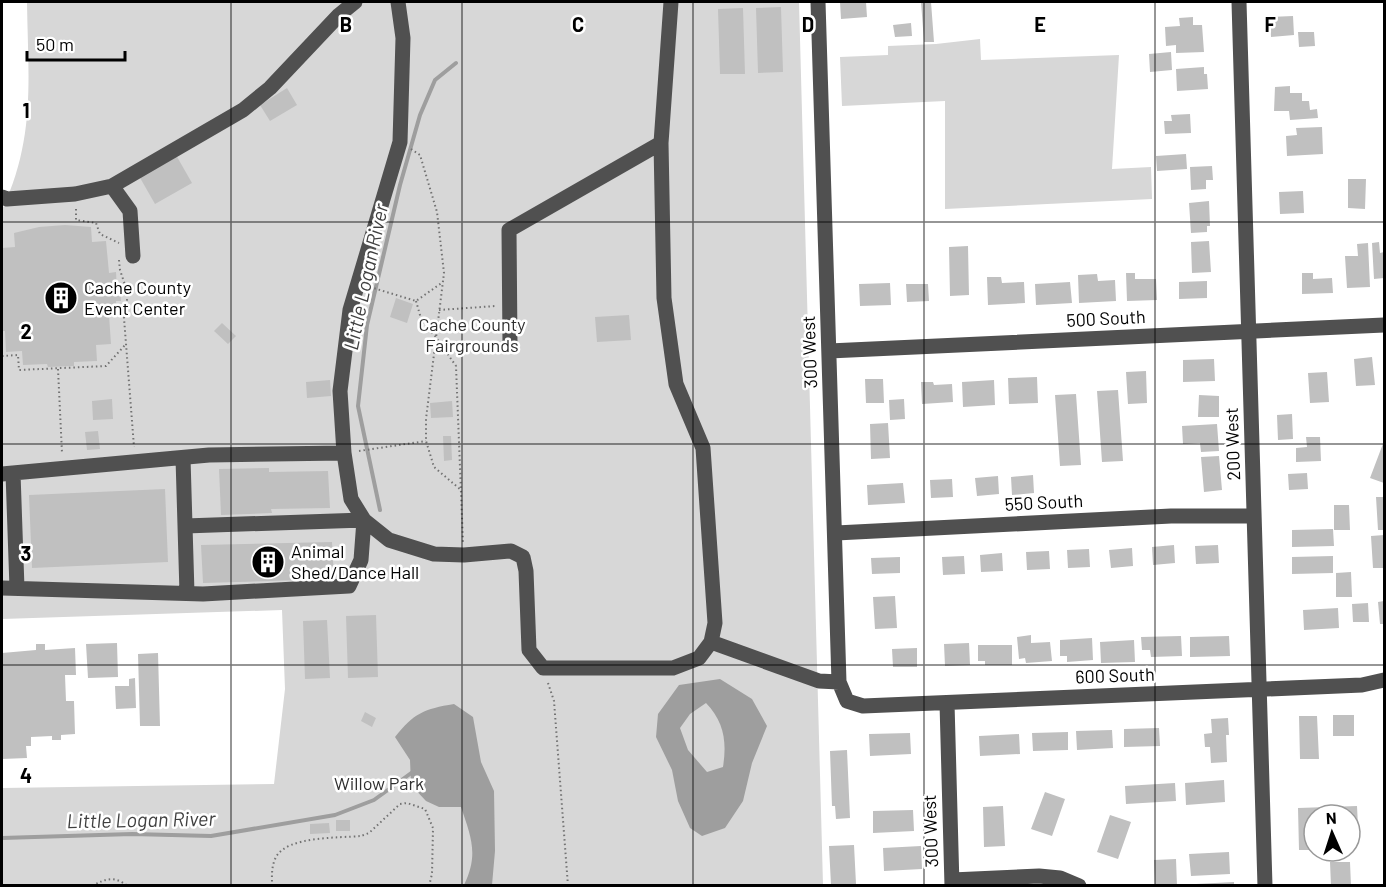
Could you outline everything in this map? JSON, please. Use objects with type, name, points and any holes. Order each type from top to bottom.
[{"type":"street","points":[[2,197],[7,199],[75,194],[112,186],[243,110],[270,88],[339,15],[355,2]]},
{"type":"street","points":[[398,2],[403,38],[400,142],[350,310],[340,391],[350,452],[351,499],[364,520],[389,540],[434,554],[464,555],[511,550],[523,557],[526,571],[529,650],[543,668],[673,668],[699,658],[711,642],[715,623],[703,448],[676,384],[664,298],[661,143],[671,2]]},
{"type":"street","name":"300 West","points":[[818,2],[839,682],[847,701]]},
{"type":"street","name":"200 West","points":[[1239,2],[1265,885]]},
{"type":"street","points":[[510,344],[509,230],[661,143]]},
{"type":"street","points":[[112,186],[130,211],[133,256]]},
{"type":"street","name":"500 South","points":[[829,351],[1384,325]]},
{"type":"street","points":[[350,452],[209,455],[7,474],[9,588],[187,593],[349,586],[361,560],[364,520]]},
{"type":"street","points":[[183,458],[187,593]]},
{"type":"street","name":"550 South","points":[[836,533],[1171,516],[1254,516]]},
{"type":"street","points":[[185,526],[364,520]]},
{"type":"street","points":[[711,642],[819,681],[839,682]]},
{"type":"street","name":"600 South","points":[[847,701],[863,706],[947,703],[1362,685],[1384,680]]},
{"type":"street","name":"300 West","points":[[947,703],[952,883]]},
{"type":"street","points":[[952,883],[1039,876],[1060,878],[1079,885]]},
{"type":"path","points":[[420,156],[437,212],[444,273],[426,419],[426,441],[434,467],[461,490]]},
{"type":"path","points":[[75,194],[76,220],[96,223],[100,234],[119,243]]},
{"type":"path","points":[[118,235],[120,270],[128,294],[124,318],[135,462]]},
{"type":"path","points":[[416,301],[443,282]]},
{"type":"path","points":[[367,286],[416,301]]},
{"type":"path","points":[[120,295],[128,294]]},
{"type":"path","points":[[416,301],[422,322],[456,366],[464,555]]},
{"type":"path","points":[[439,310],[508,306]]},
{"type":"path","points":[[2,338],[2,356],[18,355],[19,370],[106,366],[126,344]]},
{"type":"path","points":[[57,368],[63,468]]},
{"type":"path","points":[[350,452],[426,441]]},
{"type":"path","points":[[543,668],[554,701],[568,885]]},
{"type":"path","points":[[272,885],[272,867],[277,855],[285,847],[301,841],[361,836],[369,832],[400,804],[407,803],[425,809],[433,828],[432,874],[429,885]]},
{"type":"path","points":[[92,885],[110,878],[128,885]]},
{"type":"green space","name":"Cache County Fairgrounds","points":[[27,2],[799,2],[823,885],[2,885],[2,788],[274,784],[285,689],[282,610],[2,619],[2,210],[20,158],[28,108]]},
{"type":"green space","points":[[980,39],[981,60],[1119,55],[1112,169],[1151,167],[1152,199],[945,209],[945,101],[842,106],[840,57],[888,55],[888,46]]},
{"type":"shaded area","points":[[720,679],[752,699],[767,726],[752,763],[743,801],[725,828],[702,836],[690,828],[678,801],[672,770],[656,737],[658,714],[679,685]],"holes":[[[706,703],[723,732],[724,758],[723,767],[707,772],[688,750],[680,728],[690,714]]]},
{"type":"shaded area","points":[[454,704],[473,717],[481,762],[494,791],[495,851],[492,885],[464,885],[469,874],[472,846],[461,807],[439,807],[426,801],[411,785],[410,760],[395,737],[408,722],[420,713]]},
{"type":"building","points":[[840,2],[866,2],[867,17],[841,19]]},
{"type":"building","points":[[921,2],[931,2],[934,42],[924,42]]},
{"type":"building","points":[[781,7],[783,72],[758,73],[756,8]]},
{"type":"building","points":[[743,8],[745,74],[720,74],[718,9]]},
{"type":"building","points":[[1293,16],[1294,35],[1271,37],[1270,17]]},
{"type":"building","points":[[1193,17],[1193,25],[1202,25],[1204,52],[1176,53],[1176,45],[1166,46],[1165,27],[1180,26],[1179,18]]},
{"type":"building","points":[[911,23],[912,36],[895,37],[893,25]]},
{"type":"building","points":[[1298,32],[1314,32],[1315,46],[1299,47]]},
{"type":"building","points":[[1171,52],[1172,70],[1150,72],[1149,54]]},
{"type":"building","points":[[1204,67],[1208,89],[1177,91],[1176,69]]},
{"type":"building","points":[[1290,86],[1290,93],[1302,93],[1302,101],[1309,101],[1310,110],[1317,109],[1318,118],[1290,120],[1289,111],[1274,111],[1275,87]]},
{"type":"building","points":[[287,88],[297,105],[270,121],[260,105]]},
{"type":"building","points":[[1190,114],[1191,133],[1165,134],[1164,121],[1172,121],[1171,115]]},
{"type":"building","points":[[1322,127],[1323,154],[1287,156],[1286,136],[1297,135],[1296,128]]},
{"type":"building","points":[[1186,154],[1187,169],[1157,171],[1156,156]]},
{"type":"building","points":[[176,155],[192,183],[155,204],[139,176]]},
{"type":"building","points":[[1212,166],[1213,180],[1206,180],[1206,189],[1191,190],[1190,167]]},
{"type":"building","points":[[1348,179],[1366,179],[1365,209],[1348,208]]},
{"type":"building","points":[[1303,191],[1304,213],[1280,214],[1279,192]]},
{"type":"building","points":[[1209,201],[1210,226],[1207,226],[1207,232],[1191,233],[1189,203]]},
{"type":"building","name":"Cache County Event Center","points":[[65,225],[91,227],[92,242],[106,241],[109,273],[116,272],[117,289],[120,288],[121,301],[116,301],[117,315],[109,315],[111,344],[96,345],[97,361],[74,362],[74,366],[23,365],[22,351],[6,352],[5,331],[2,331],[2,248],[15,247],[14,233],[39,227]]},
{"type":"building","points":[[1209,241],[1211,272],[1192,273],[1191,242]]},
{"type":"building","points":[[1379,242],[1380,253],[1384,252],[1384,278],[1374,279],[1372,243]]},
{"type":"building","points":[[1368,243],[1370,287],[1347,288],[1345,256],[1358,256],[1357,244]]},
{"type":"building","points":[[968,246],[969,295],[950,296],[949,247]]},
{"type":"building","points":[[1126,273],[1135,273],[1135,279],[1156,279],[1157,300],[1127,301]]},
{"type":"building","points":[[1302,273],[1313,273],[1313,279],[1332,278],[1333,293],[1302,294]]},
{"type":"building","points":[[1097,274],[1098,281],[1115,280],[1116,301],[1079,303],[1078,275]]},
{"type":"building","points":[[987,277],[1001,277],[1002,283],[1024,282],[1025,303],[988,305]]},
{"type":"building","points":[[1207,281],[1207,298],[1179,299],[1179,282]]},
{"type":"building","points":[[1070,282],[1072,303],[1036,305],[1035,284]]},
{"type":"building","points":[[890,283],[891,305],[860,306],[859,284]]},
{"type":"building","points":[[906,284],[928,284],[929,301],[907,302]]},
{"type":"building","points":[[396,298],[413,304],[407,323],[390,317]]},
{"type":"building","points":[[629,315],[631,340],[597,342],[595,317]]},
{"type":"building","points":[[222,323],[236,336],[228,344],[214,331]]},
{"type":"building","points":[[1372,357],[1375,385],[1356,386],[1354,359]]},
{"type":"building","points":[[1214,359],[1215,381],[1183,382],[1183,360]]},
{"type":"building","points":[[1146,371],[1147,403],[1128,404],[1126,372]]},
{"type":"building","points":[[1327,372],[1329,402],[1310,403],[1308,373]]},
{"type":"building","points":[[1037,377],[1038,403],[1009,404],[1008,378]]},
{"type":"building","points":[[865,379],[883,379],[884,403],[866,403]]},
{"type":"building","points":[[330,380],[331,396],[307,398],[306,382]]},
{"type":"building","points":[[994,380],[995,405],[963,407],[962,382]]},
{"type":"building","points":[[921,382],[933,382],[934,385],[952,384],[953,402],[922,404]]},
{"type":"building","points":[[1118,390],[1123,461],[1102,462],[1097,391]]},
{"type":"building","points":[[1076,394],[1081,465],[1060,466],[1055,395]]},
{"type":"building","points":[[1199,395],[1219,396],[1219,417],[1198,417]]},
{"type":"building","points":[[112,399],[113,419],[93,420],[92,401]]},
{"type":"building","points":[[904,399],[905,419],[890,420],[889,400]]},
{"type":"building","points":[[452,401],[453,417],[431,418],[430,403]]},
{"type":"building","points":[[1292,414],[1293,439],[1278,440],[1277,415]]},
{"type":"building","points":[[888,423],[890,458],[871,459],[870,424]]},
{"type":"building","points":[[1217,424],[1219,451],[1201,452],[1200,443],[1183,444],[1182,426]]},
{"type":"building","points":[[98,431],[100,449],[87,450],[85,432]]},
{"type":"building","points":[[443,436],[451,436],[452,460],[444,461]]},
{"type":"building","points":[[1306,437],[1320,437],[1321,461],[1296,462],[1296,448],[1307,447]]},
{"type":"building","points":[[1384,441],[1384,483],[1370,478]]},
{"type":"building","points":[[1219,456],[1222,490],[1204,492],[1201,457]]},
{"type":"building","points":[[269,468],[269,472],[328,471],[330,508],[271,509],[272,513],[221,515],[219,469]]},
{"type":"building","points":[[1307,473],[1308,489],[1289,490],[1288,474]]},
{"type":"building","points":[[1033,475],[1034,493],[1012,495],[1011,477]]},
{"type":"building","points":[[998,476],[999,494],[977,496],[975,478]]},
{"type":"building","points":[[952,479],[953,497],[931,498],[930,480]]},
{"type":"building","points":[[903,483],[905,503],[868,505],[867,485]]},
{"type":"building","points":[[165,489],[168,562],[32,568],[29,495]]},
{"type":"building","points":[[1376,497],[1384,497],[1384,530],[1378,530]]},
{"type":"building","points":[[1334,505],[1349,505],[1350,530],[1334,530]]},
{"type":"building","points":[[1333,529],[1334,546],[1292,547],[1292,530]]},
{"type":"building","points":[[1384,535],[1384,568],[1373,568],[1371,536]]},
{"type":"building","name":"Animal Shed/Dance Hall","points":[[332,542],[334,579],[203,583],[201,545]]},
{"type":"building","points":[[1174,545],[1175,563],[1153,565],[1152,547]]},
{"type":"building","points":[[1218,545],[1219,563],[1196,564],[1195,546]]},
{"type":"building","points":[[1132,548],[1133,566],[1111,568],[1109,550]]},
{"type":"building","points":[[1089,549],[1090,567],[1068,568],[1067,550]]},
{"type":"building","points":[[1049,551],[1050,569],[1027,570],[1026,552]]},
{"type":"building","points":[[1002,553],[1003,571],[981,572],[980,555]]},
{"type":"building","points":[[964,556],[965,574],[943,575],[942,557]]},
{"type":"building","points":[[1333,556],[1333,573],[1292,574],[1292,557]]},
{"type":"building","points":[[900,557],[900,573],[872,574],[871,558]]},
{"type":"building","points":[[1351,572],[1352,597],[1336,597],[1336,573]]},
{"type":"building","points":[[895,596],[897,628],[875,629],[873,597]]},
{"type":"building","points":[[1384,601],[1384,624],[1380,624],[1378,602]]},
{"type":"building","points":[[1368,603],[1369,622],[1353,622],[1352,604]]},
{"type":"building","points":[[1338,608],[1339,628],[1304,630],[1303,610]]},
{"type":"building","points":[[376,615],[378,677],[348,678],[346,616]]},
{"type":"building","points":[[327,620],[330,678],[305,679],[303,621]]},
{"type":"building","points":[[1031,635],[1031,643],[1050,642],[1052,661],[1026,663],[1025,658],[1019,659],[1017,637]]},
{"type":"building","points":[[1181,636],[1182,656],[1151,657],[1150,650],[1142,650],[1141,637]]},
{"type":"building","points":[[1229,636],[1230,656],[1190,657],[1190,637]]},
{"type":"building","points":[[1092,638],[1093,660],[1067,662],[1067,656],[1060,656],[1060,640]]},
{"type":"building","points":[[1134,640],[1135,662],[1101,663],[1100,642]]},
{"type":"building","points":[[117,643],[118,677],[88,678],[86,644]]},
{"type":"building","points":[[969,643],[970,665],[945,666],[944,644]]},
{"type":"building","points":[[36,644],[45,644],[45,650],[75,648],[76,675],[65,675],[66,701],[74,701],[75,734],[61,735],[61,740],[52,740],[52,736],[31,737],[31,746],[26,746],[27,758],[2,759],[2,653],[36,650]]},
{"type":"building","points":[[978,645],[1012,645],[1012,665],[985,665],[985,661],[978,661]]},
{"type":"building","points":[[917,648],[917,667],[893,667],[892,649]]},
{"type":"building","points":[[158,653],[160,726],[140,726],[138,654]]},
{"type":"building","points":[[135,678],[136,708],[116,709],[115,686],[129,686],[129,679]]},
{"type":"building","points":[[365,712],[376,718],[372,727],[361,721]]},
{"type":"building","points":[[1333,715],[1354,715],[1354,736],[1333,736]]},
{"type":"building","points":[[1299,716],[1317,716],[1319,759],[1300,759]]},
{"type":"building","points":[[1228,718],[1227,762],[1211,763],[1210,747],[1205,747],[1204,734],[1212,733],[1211,719]]},
{"type":"building","points":[[1159,728],[1160,746],[1124,747],[1124,729]]},
{"type":"building","points":[[1112,730],[1113,748],[1077,750],[1076,731]]},
{"type":"building","points":[[1068,732],[1068,750],[1033,751],[1032,733]]},
{"type":"building","points":[[910,733],[911,754],[870,756],[869,734]]},
{"type":"building","points":[[1019,734],[1020,754],[980,756],[979,736]]},
{"type":"building","points":[[847,750],[850,818],[836,819],[835,806],[832,806],[830,751]]},
{"type":"building","points":[[1224,780],[1225,802],[1186,805],[1185,783]]},
{"type":"building","points":[[1175,783],[1176,801],[1126,804],[1125,786]]},
{"type":"building","points":[[1045,792],[1065,799],[1052,836],[1031,829]]},
{"type":"building","points":[[1003,806],[1005,846],[984,847],[983,807]]},
{"type":"building","points":[[1298,808],[1302,808],[1302,850],[1299,850]]},
{"type":"building","points":[[913,810],[914,831],[873,833],[873,811]]},
{"type":"building","points":[[1110,815],[1131,822],[1118,859],[1097,852]]},
{"type":"building","points":[[336,820],[350,820],[350,831],[336,831]]},
{"type":"building","points":[[329,823],[330,833],[310,834],[310,824]]},
{"type":"building","points":[[854,845],[856,884],[831,885],[829,846]]},
{"type":"building","points":[[921,846],[922,869],[884,871],[883,848]]},
{"type":"building","points":[[1229,852],[1230,874],[1191,876],[1189,854]]},
{"type":"building","points":[[1176,859],[1177,886],[1155,886],[1154,860]]},
{"type":"building","points":[[1330,863],[1350,863],[1351,886],[1331,886]]},
{"type":"building","points":[[1234,882],[1234,886],[1197,886],[1196,884]]},
{"type":"waterway","name":"Little Logan River","points":[[380,510],[358,406],[367,325],[400,185],[420,115],[435,80],[456,63]]},
{"type":"waterway","name":"Little Logan River","points":[[2,838],[132,834],[211,836],[335,815],[374,800],[414,771]]},
{"type":"place","name":"Cache County Event Center","points":[[61,298]]},
{"type":"place","name":"Animal Shed/Dance Hall","points":[[268,562]]},
{"type":"park label","name":"Willow Park","points":[[379,784]]}]
